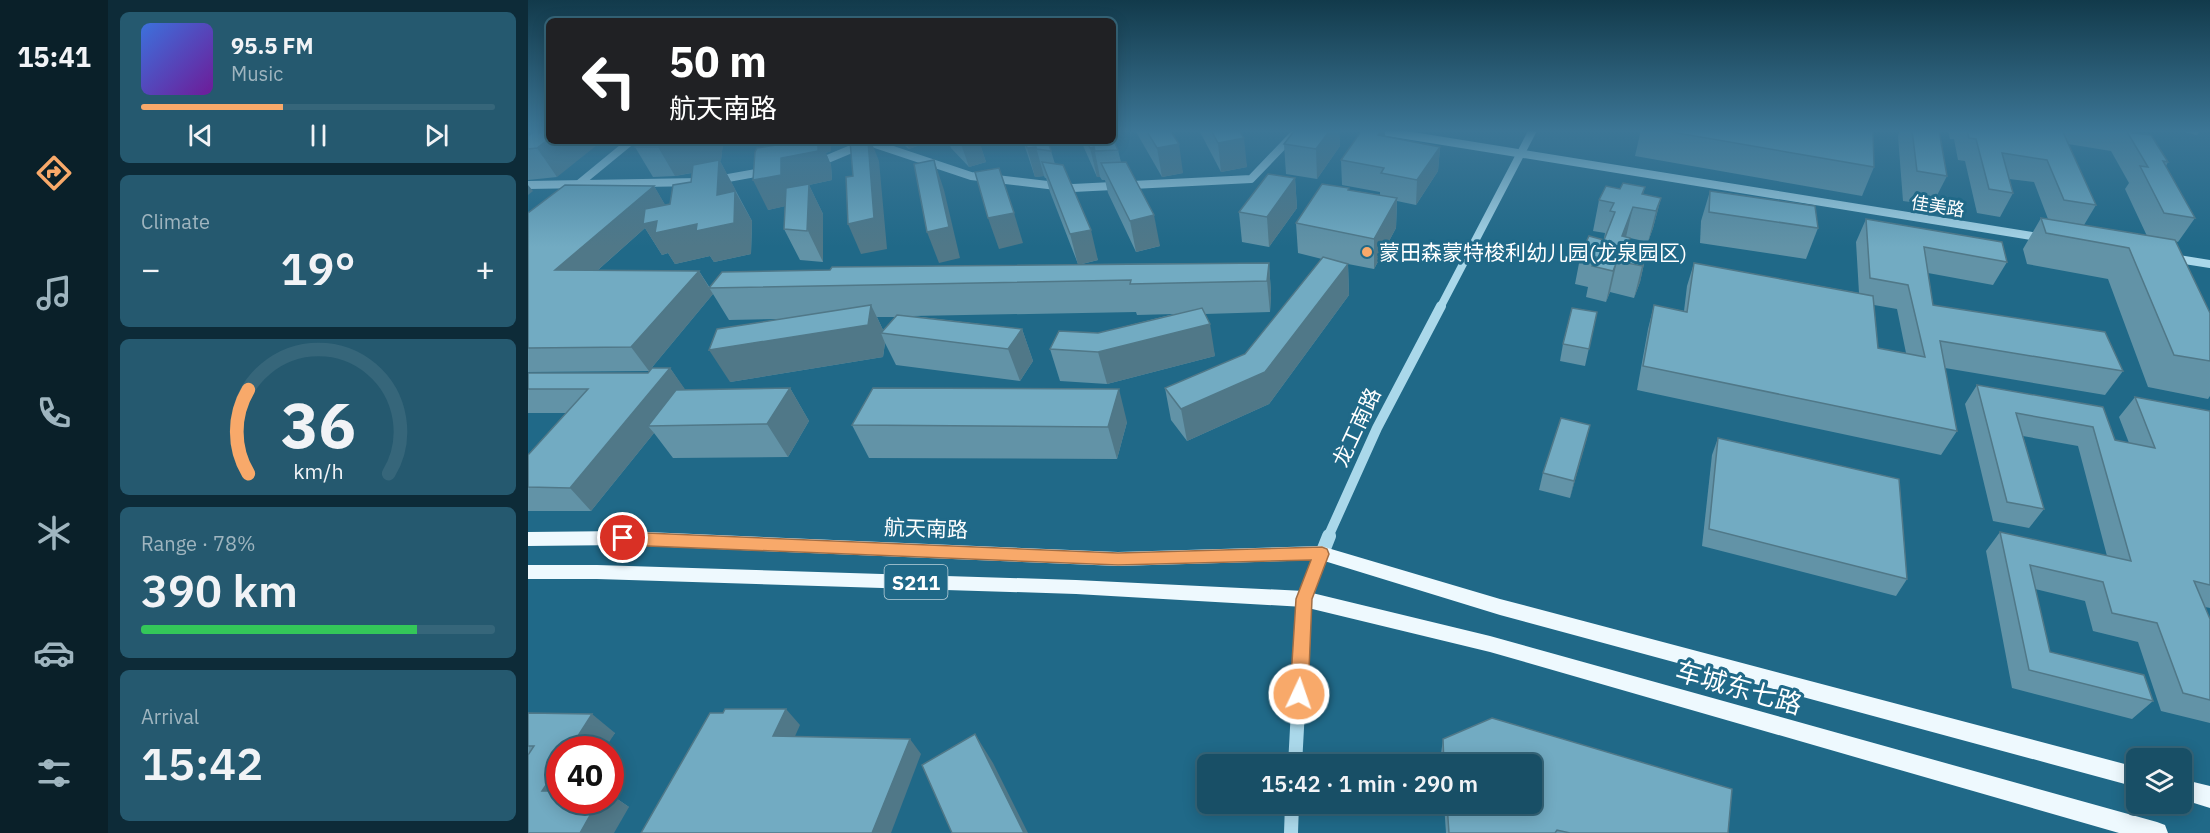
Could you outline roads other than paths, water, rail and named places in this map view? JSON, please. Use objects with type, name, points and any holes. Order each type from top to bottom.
[{"type":"main road","name":"航天南路","points":[[528,539],[623,538],[1118,559],[1322,554]]},
{"type":"main road","name":"车城东七路","points":[[1322,554],[1500,607],[2126,774]]},
{"type":"main road","name":"S211","points":[[528,572],[1076,587],[1304,599]]},
{"type":"main road","name":"车城东七路","points":[[1304,599],[1501,647],[2157,833]]},
{"type":"main road","points":[[2192,792],[2210,797]]},
{"type":"street","points":[[568,192],[597,169]]},
{"type":"street","points":[[949,169],[971,176],[1073,188],[1251,179],[1261,169]]},
{"type":"street","name":"龙工南路","points":[[1296,754],[1304,599],[1377,428],[1513,169]]},
{"type":"street","name":"佳美路","points":[[1608,169],[2058,240]]},
{"type":"street","points":[[528,186],[705,182],[773,170]]},
{"type":"street","points":[[2163,256],[2210,264]]},
{"type":"street","points":[[1291,833],[1292,814]]},
{"type":"place","name":"蒙田森蒙特梭利幼儿园(龙泉园区)","points":[[1367,252]]}]
